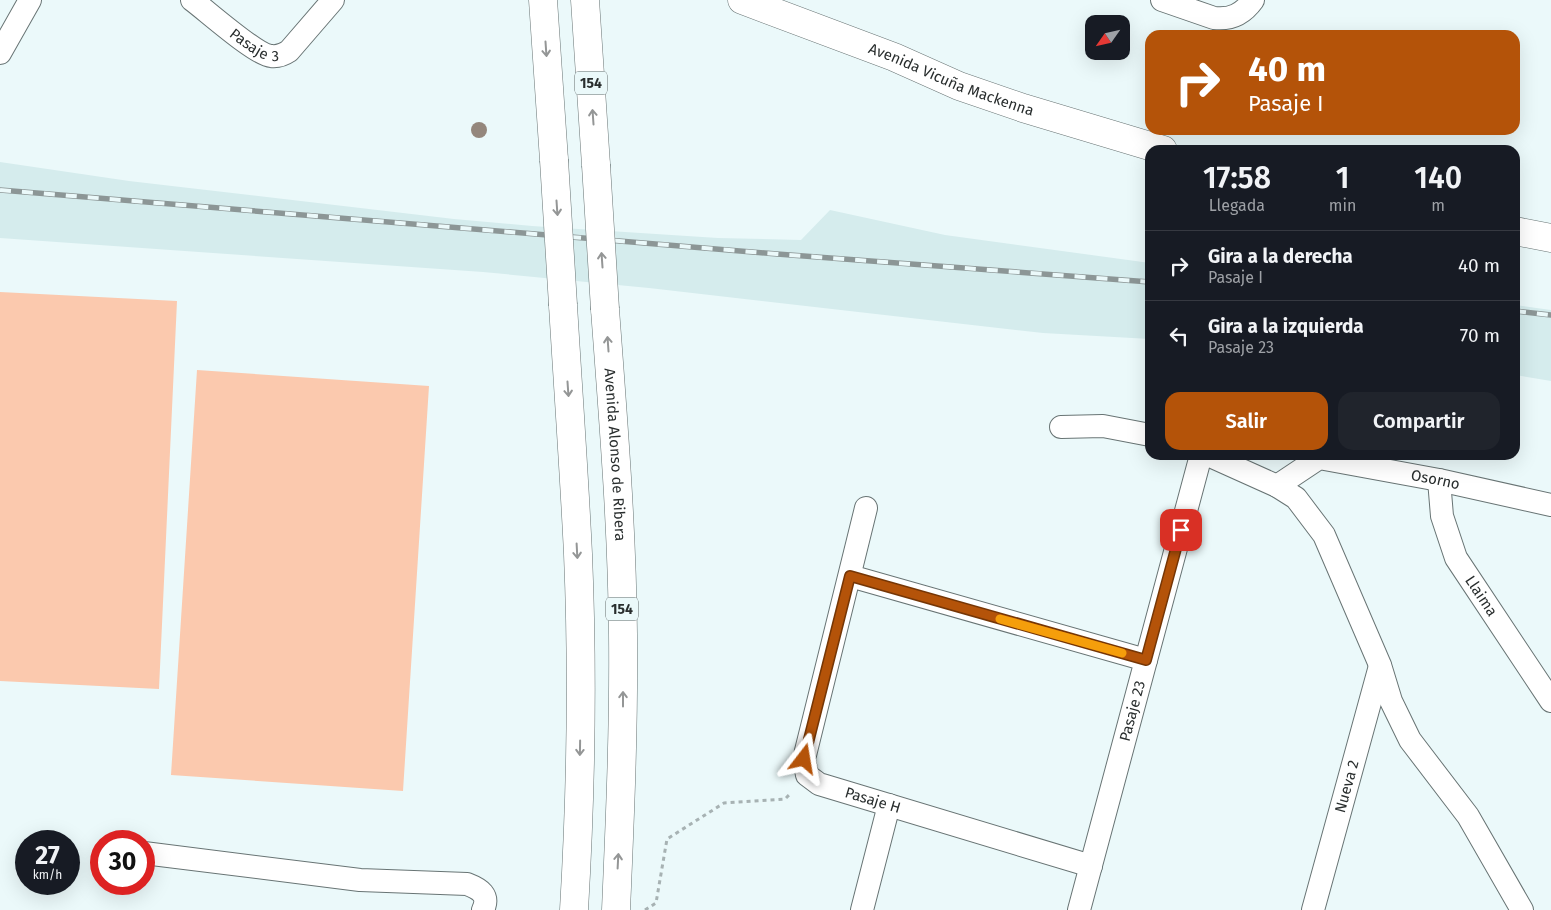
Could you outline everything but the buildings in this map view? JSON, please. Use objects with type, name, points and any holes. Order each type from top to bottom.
[{"type":"main road","points":[[543,0],[577,545],[581,731],[574,910]]},
{"type":"main road","name":"Avenida Alonso de Ribera","points":[[585,0],[621,551],[623,715],[616,910]]},
{"type":"main road","name":"Avenida Vicuña Mackenna","points":[[742,0],[894,58],[959,86],[1023,108],[1146,145]]},
{"type":"main road","points":[[1520,232],[1551,238]]},
{"type":"street","points":[[0,53],[30,0]]},
{"type":"street","name":"Pasaje 3","points":[[192,0],[258,50],[270,56],[283,55],[289,51],[334,0]]},
{"type":"street","points":[[1162,0],[1222,19],[1239,14],[1253,0]]},
{"type":"street","points":[[1061,427],[1103,426],[1145,434]]},
{"type":"street","name":"Pasaje 23","points":[[1079,910],[1200,460]]},
{"type":"street","points":[[1219,460],[1277,486],[1296,498],[1324,535],[1380,665],[1391,701],[1410,740],[1468,816],[1522,910]]},
{"type":"street","name":"Osorno","points":[[1277,486],[1316,460]]},
{"type":"street","name":"Osorno","points":[[1330,460],[1439,480],[1551,504]]},
{"type":"street","name":"Llaima","points":[[1439,480],[1442,516],[1456,558],[1551,701]]},
{"type":"street","points":[[807,775],[804,759],[866,508]]},
{"type":"street","points":[[850,576],[1146,660]]},
{"type":"street","name":"Nueva 2","points":[[1313,910],[1380,665]]},
{"type":"street","name":"Pasaje H","points":[[807,775],[820,784],[1091,866]]},
{"type":"street","points":[[862,910],[889,805]]},
{"type":"street","points":[[155,854],[360,880],[467,884],[479,889],[486,896],[487,902],[483,910]]},
{"type":"path","points":[[645,910],[656,903],[668,839],[724,803],[785,799],[807,775]]},
{"type":"shaded area","points":[[0,162],[129,181],[454,219],[718,238],[801,240],[830,210],[945,235],[1145,262],[1145,339],[1043,333],[649,288],[483,272],[0,238]]},
{"type":"shaded area","points":[[0,292],[177,301],[159,689],[0,681]]},
{"type":"shaded area","points":[[1520,306],[1551,310],[1551,381],[1520,376]]},
{"type":"shaded area","points":[[197,370],[429,386],[403,791],[171,775]]},
{"type":"railway","points":[[0,190],[777,254],[1145,282]]},
{"type":"railway","points":[[1520,312],[1551,315]]},
{"type":"slow traffic","points":[[1000,619],[1122,653]]},
{"type":"route","points":[[804,759],[850,576],[1146,660],[1181,530]]}]
